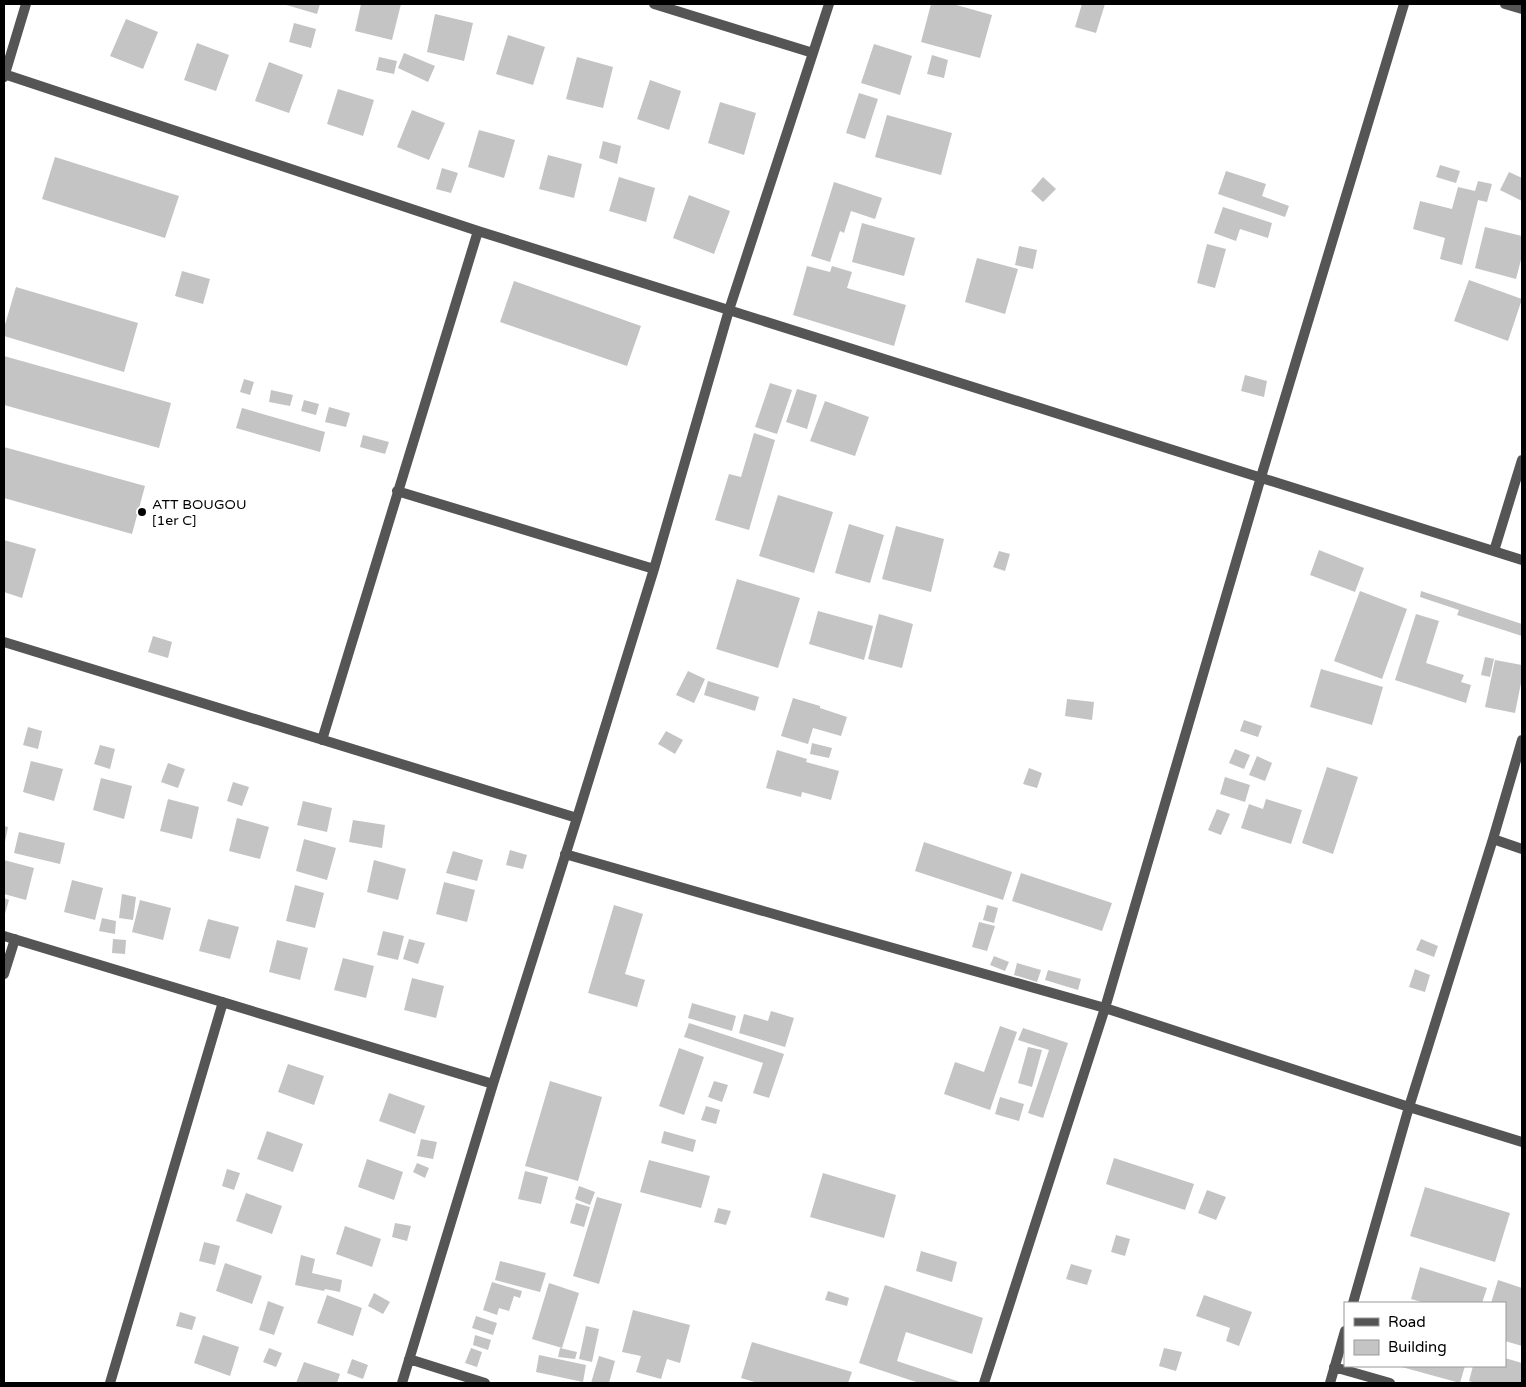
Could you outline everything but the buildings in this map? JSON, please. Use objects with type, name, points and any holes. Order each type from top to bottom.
[{"type":"street","points":[[26,4],[4,75],[478,230],[1522,560]]},
{"type":"street","points":[[654,4],[813,53]]},
{"type":"street","points":[[402,1383],[654,569],[729,310],[829,4]]},
{"type":"street","points":[[984,1383],[1105,1008],[1261,477],[1404,4]]},
{"type":"street","points":[[1505,4],[1522,9]]},
{"type":"street","points":[[322,740],[478,230]]},
{"type":"street","points":[[1494,551],[1522,460]]},
{"type":"street","points":[[397,491],[654,569]]},
{"type":"street","points":[[4,642],[577,818]]},
{"type":"street","points":[[1353,1302],[1409,1107],[1522,740]]},
{"type":"street","points":[[1493,839],[1522,849]]},
{"type":"street","points":[[565,854],[1105,1008],[1522,1142]]},
{"type":"street","points":[[4,936],[493,1084]]},
{"type":"street","points":[[4,974],[15,939]]},
{"type":"street","points":[[110,1383],[223,1002]]},
{"type":"street","points":[[1330,1383],[1344,1334]]},
{"type":"street","points":[[409,1359],[485,1383]]},
{"type":"street","points":[[1334,1368],[1390,1383]]},
{"type":"place","name":"ATT BOUGOU [1er C]","points":[[142,512]]}]
